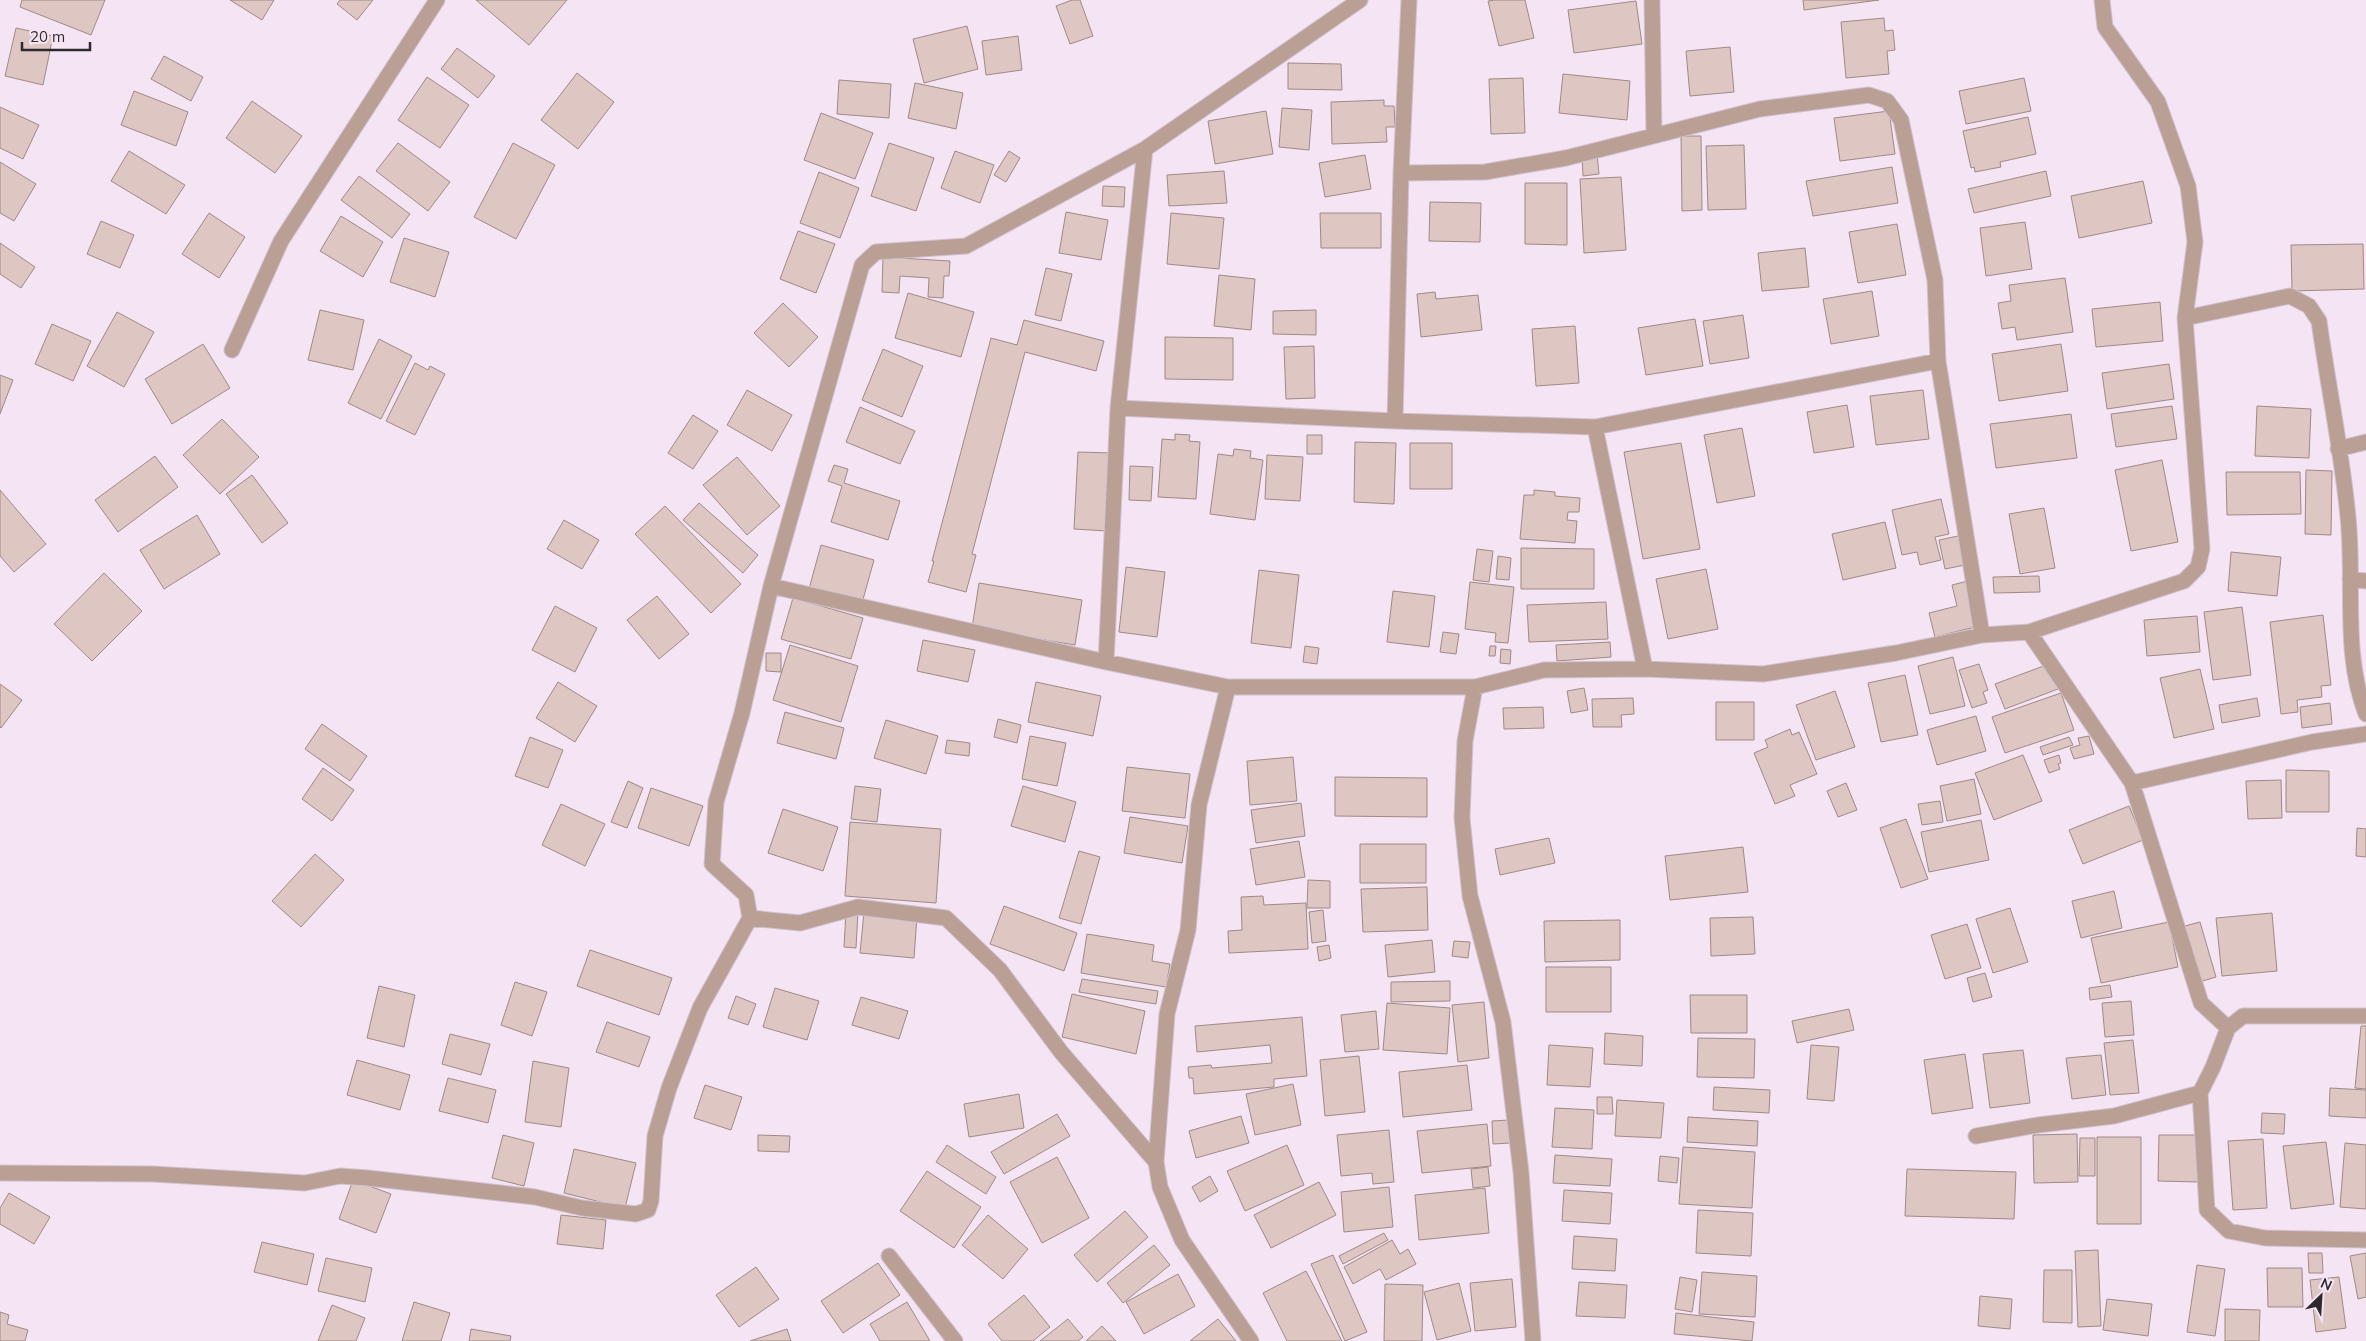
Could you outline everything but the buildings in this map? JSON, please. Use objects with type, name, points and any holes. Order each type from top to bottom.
[{"type":"street","points":[[232,350],[281,241],[437,0]]},
{"type":"street","points":[[0,1173],[153,1174],[305,1182],[340,1176],[534,1197],[582,1208],[636,1214],[648,1210],[652,1200],[655,1136],[669,1088],[700,1008],[750,918],[746,895],[712,864],[716,802],[742,712],[770,586],[862,265],[876,252],[966,246],[1145,149],[1360,0]]},
{"type":"street","points":[[1395,421],[1401,173],[1408,0]]},
{"type":"street","points":[[1652,0],[1654,134]]},
{"type":"street","points":[[770,586],[1106,662],[1228,687],[1475,686],[1544,670],[1645,669],[1764,674],[1896,653],[1982,635],[2029,632],[2184,581],[2198,567],[2202,550],[2185,318],[2195,242],[2188,186],[2158,102],[2105,26],[2102,0]]},
{"type":"street","points":[[1401,173],[1485,172],[1566,158],[1654,134],[1760,109],[1869,95],[1887,101],[1901,120],[1935,280],[1938,361],[1982,635]]},
{"type":"street","points":[[1106,662],[1118,408],[1145,149]]},
{"type":"street","points":[[2185,318],[2290,296],[2309,306],[2319,321],[2348,518],[2357,691],[2366,714]]},
{"type":"street","points":[[1118,408],[1395,421],[1595,427],[1938,361]]},
{"type":"street","points":[[1595,427],[1645,669]]},
{"type":"street","points":[[2338,449],[2366,442]]},
{"type":"street","points":[[2350,579],[2366,581]]},
{"type":"street","points":[[2029,632],[2132,783],[2201,1003],[2228,1028]]},
{"type":"street","points":[[1475,686],[1465,741],[1462,818],[1470,896],[1503,1022],[1521,1172],[1533,1341]]},
{"type":"street","points":[[1228,687],[1199,805],[1188,930],[1167,1014],[1156,1162],[1160,1187],[1182,1240],[1251,1341]]},
{"type":"street","points":[[2132,783],[2312,742],[2366,734]]},
{"type":"street","points":[[750,918],[800,923],[858,907],[946,918],[1000,970],[1061,1052],[1156,1162]]},
{"type":"street","points":[[2366,1016],[2243,1016],[2228,1028],[2200,1094],[2206,1210],[2229,1231],[2264,1238],[2366,1240]]},
{"type":"street","points":[[1976,1136],[2038,1125],[2114,1116],[2200,1094]]},
{"type":"street","points":[[889,1256],[955,1341]]}]
